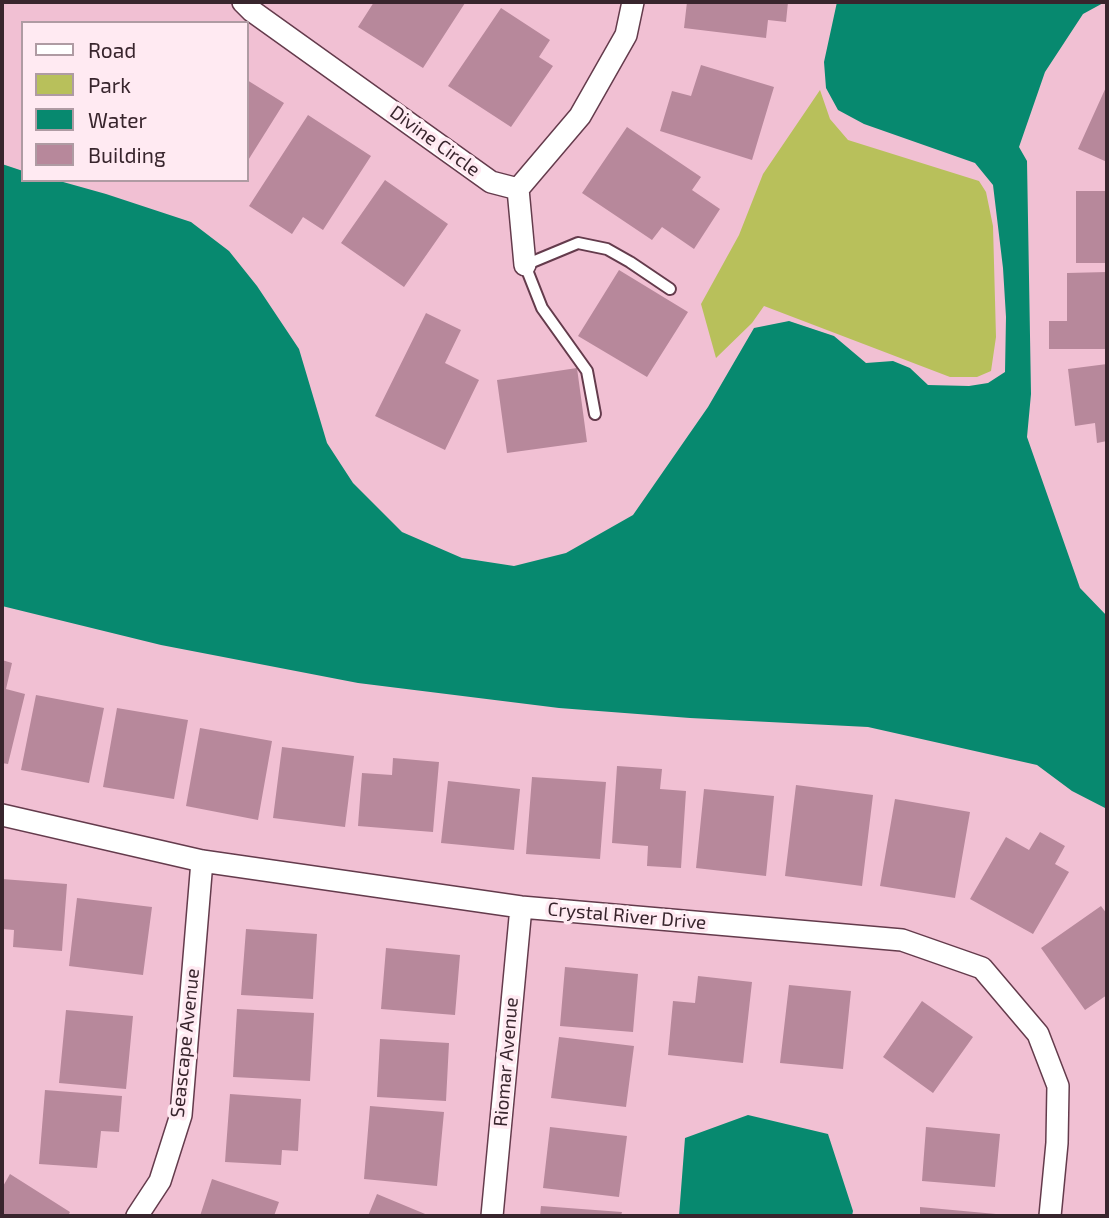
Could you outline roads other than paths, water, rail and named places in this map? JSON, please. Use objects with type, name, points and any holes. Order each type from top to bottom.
[{"type":"street","name":"Divine Circle","points":[[243,2],[491,182],[519,190]]},
{"type":"street","points":[[524,265],[519,190],[580,116],[626,35],[633,2]]},
{"type":"street","name":"Crystal River Drive","points":[[2,815],[202,861],[521,907],[902,940],[982,968],[1038,1034],[1058,1086],[1057,1143],[1050,1216]]},
{"type":"street","name":"Seascape Avenue","points":[[137,1216],[160,1181],[181,1115],[202,861]]},
{"type":"street","name":"Riomar Avenue","points":[[492,1216],[521,907]]},
{"type":"lane","points":[[595,414],[587,370],[542,308],[524,265],[578,243],[607,249],[670,289]]},
{"type":"water","points":[[837,2],[1105,2],[1083,14],[1045,72],[1019,147],[1027,161],[1031,394],[1027,437],[1080,588],[1107,616],[1107,809],[1072,791],[1037,765],[868,727],[559,708],[358,683],[161,645],[2,606],[2,164],[21,170],[21,182],[63,182],[191,222],[229,251],[257,286],[299,349],[327,443],[353,483],[402,532],[462,558],[514,566],[566,553],[633,515],[708,407],[754,328],[789,321],[834,336],[866,363],[893,361],[910,368],[928,385],[969,386],[988,383],[1005,372],[1003,268],[993,185],[975,163],[864,124],[838,110],[826,88],[824,62]]},
{"type":"water","points":[[748,1115],[828,1134],[853,1211],[852,1216],[679,1216],[685,1138]]}]
